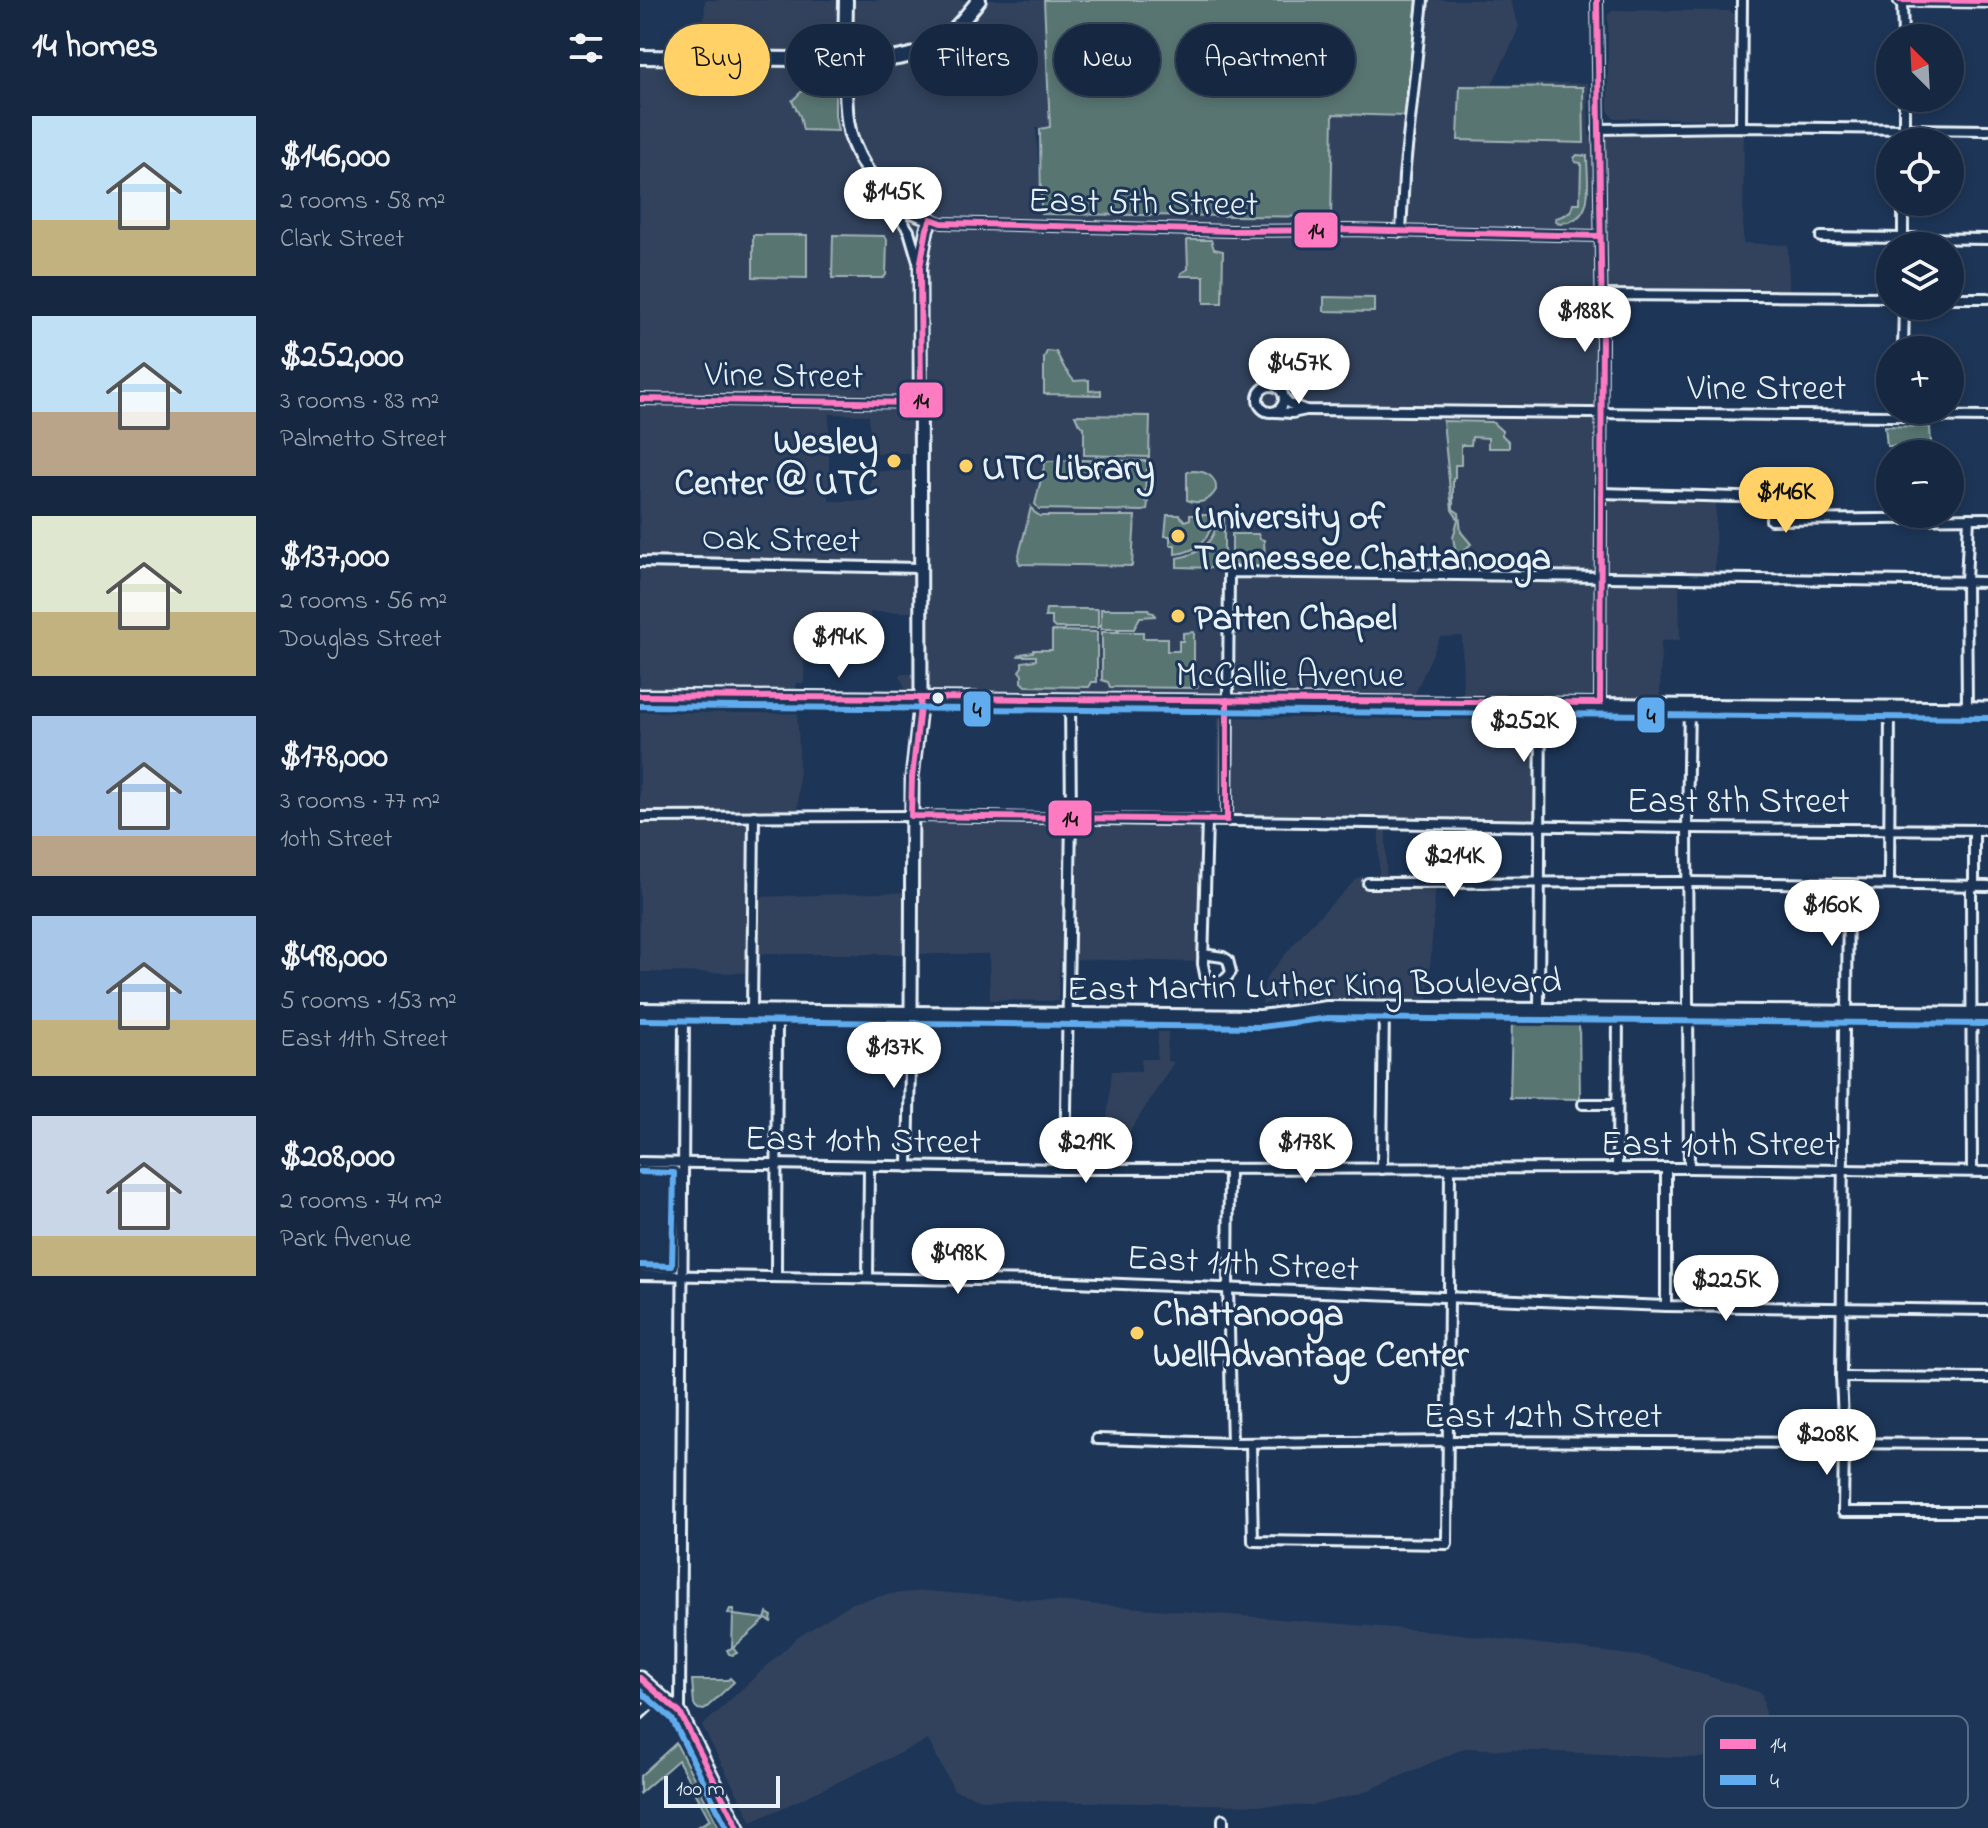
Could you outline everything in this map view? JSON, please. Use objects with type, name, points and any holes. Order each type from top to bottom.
[{"type":"main road","points":[[846,0],[846,24]]},
{"type":"main road","points":[[894,59],[917,54],[948,37],[979,0]]},
{"type":"main road","points":[[1901,0],[1988,1]]},
{"type":"main road","points":[[640,57],[786,58]]},
{"type":"main road","name":"East 5th Street","points":[[847,96],[848,126],[857,150],[877,183],[897,203],[931,219]]},
{"type":"main road","points":[[911,1014],[912,778],[921,698],[924,403],[920,267],[931,219]]},
{"type":"main road","name":"McCallie Avenue","points":[[640,696],[1988,708]]},
{"type":"main road","name":"East Martin Luther King Boulevard","points":[[640,1010],[1261,1017],[1327,1008],[1988,1014]]},
{"type":"main road","points":[[640,1678],[680,1713],[738,1828]]},
{"type":"street","points":[[1401,232],[1423,0]]},
{"type":"street","points":[[1597,0],[1601,295],[1600,703]]},
{"type":"street","points":[[1741,127],[1742,0]]},
{"type":"street","points":[[1901,0],[1902,24]]},
{"type":"street","points":[[1598,129],[1876,129]]},
{"type":"street","points":[[1964,130],[1988,130]]},
{"type":"street","points":[[897,203],[896,211],[909,231],[920,267]]},
{"type":"street","name":"East 5th Street","points":[[931,219],[942,223],[1055,227],[1600,236]]},
{"type":"street","points":[[1821,237],[1876,240]]},
{"type":"street","points":[[1964,240],[1988,239]]},
{"type":"street","points":[[1601,295],[1876,297]]},
{"type":"street","points":[[1964,298],[1988,298]]},
{"type":"street","points":[[1272,386],[1279,389],[1284,398],[1281,407],[1271,411],[1266,411],[1258,401],[1260,393],[1272,386]]},
{"type":"street","name":"Vine Street","points":[[1284,398],[1306,410]]},
{"type":"street","name":"Vine Street","points":[[640,399],[924,403]]},
{"type":"street","name":"Vine Street","points":[[1271,411],[1876,413]]},
{"type":"street","name":"Vine Street","points":[[1964,416],[1988,417]]},
{"type":"street","points":[[1601,493],[1772,498],[1771,520],[1988,518]]},
{"type":"street","points":[[1967,708],[1969,518]]},
{"type":"street","name":"Oak Street","points":[[640,562],[920,568]]},
{"type":"street","points":[[1227,820],[1229,572],[1988,582]]},
{"type":"street","points":[[1065,1169],[1070,699]]},
{"type":"street","points":[[1539,1009],[1541,703]]},
{"type":"street","points":[[1689,704],[1689,1168]]},
{"type":"street","points":[[1889,884],[1890,707]]},
{"type":"street","points":[[640,817],[754,816],[752,1012]]},
{"type":"street","name":"East 8th Street","points":[[754,816],[1988,830]]},
{"type":"street","points":[[1203,954],[1207,820]]},
{"type":"street","points":[[1972,1171],[1974,830]]},
{"type":"street","points":[[1368,883],[1688,882],[1988,886]]},
{"type":"street","points":[[1848,884],[1841,1377],[1843,1512],[1988,1512]]},
{"type":"street","points":[[1382,1169],[1384,1008]]},
{"type":"street","points":[[680,1713],[684,1010]]},
{"type":"street","points":[[1617,1169],[1618,1010]]},
{"type":"street","points":[[776,1277],[777,1012]]},
{"type":"street","points":[[908,1167],[911,1014]]},
{"type":"street","points":[[1583,1104],[1616,1104]]},
{"type":"street","name":"East 10th Street","points":[[640,1162],[1065,1169],[1689,1168],[1988,1172]]},
{"type":"street","points":[[868,1278],[869,1166]]},
{"type":"street","points":[[1229,1169],[1232,1443]]},
{"type":"street","points":[[1251,1443],[1253,1541],[1447,1544],[1450,1169]]},
{"type":"street","points":[[1666,1169],[1666,1306]]},
{"type":"street","name":"East 11th Street","points":[[640,1275],[1058,1281],[1666,1306],[1988,1310]]},
{"type":"street","points":[[1841,1377],[1988,1378]]},
{"type":"street","name":"East 12th Street","points":[[1097,1439],[1232,1443],[1988,1444]]},
{"type":"street","points":[[640,1714],[660,1695]]},
{"type":"shaded area","name":"University of Tennessee Chattanooga","points":[[705,0],[1044,0],[1050,128],[1036,128],[1041,214],[1333,114],[1410,117],[1423,0],[1510,0],[1519,26],[1492,84],[1588,83],[1589,136],[1744,132],[1743,243],[1788,245],[1789,291],[1594,292],[1599,497],[1716,497],[1715,572],[1679,571],[1680,640],[1661,641],[1660,698],[1537,696],[1536,821],[1386,820],[1386,880],[1436,880],[1428,999],[1293,999],[1262,1004],[1266,978],[1307,928],[1359,877],[1379,875],[1379,818],[1203,817],[1199,962],[1060,959],[1058,1001],[990,1000],[989,954],[758,954],[757,973],[640,972],[640,64],[664,62],[664,96],[770,96],[770,24],[704,24]],"holes":[[[829,414],[869,415],[870,453],[910,453],[911,471],[871,471],[870,501],[829,501]],[[870,612],[913,612],[911,674],[899,674],[911,703],[1218,706],[1218,813],[905,810],[905,892],[756,897],[758,822],[798,820],[796,683],[804,683],[805,624],[846,625],[847,634],[871,633]],[[1462,636],[1463,695],[1414,696],[1440,637]]]},
{"type":"shaded area","points":[[1613,10],[1730,11],[1734,14],[1733,117],[1613,118],[1608,110],[1608,15]]},
{"type":"shaded area","points":[[1158,1032],[1168,1032],[1167,1061],[1174,1062],[1125,1139],[1105,1138],[1112,1071],[1141,1071],[1141,1059],[1157,1059]]},
{"type":"shaded area","points":[[926,1591],[1444,1632],[1647,1657],[1762,1693],[1765,1716],[1704,1716],[1704,1757],[1465,1748],[1362,1793],[1310,1806],[985,1800],[954,1790],[928,1740],[752,1822],[702,1726],[798,1637],[852,1603],[890,1594]]},
{"type":"green space","points":[[1044,0],[1417,0],[1406,116],[1333,114],[1331,217],[1041,214],[1040,129],[1050,127]]},
{"type":"green space","points":[[1460,86],[1583,87],[1584,143],[1458,140]]},
{"type":"green space","points":[[797,96],[835,96],[838,131],[803,130],[792,101]]},
{"type":"green space","points":[[1577,155],[1587,156],[1587,199],[1579,216],[1558,223],[1556,218],[1570,212],[1573,203],[1580,203],[1581,163],[1575,162]]},
{"type":"green space","points":[[753,235],[807,235],[807,278],[753,277]]},
{"type":"green space","points":[[833,235],[884,236],[887,239],[886,275],[883,278],[832,278]]},
{"type":"green space","points":[[1187,240],[1211,240],[1214,249],[1223,251],[1222,303],[1204,303],[1204,276],[1181,276],[1188,269]]},
{"type":"green space","points":[[1324,297],[1374,298],[1374,312],[1324,311]]},
{"type":"green space","points":[[1047,351],[1056,352],[1074,381],[1089,380],[1089,391],[1101,390],[1101,395],[1044,394],[1044,358]]},
{"type":"green space","points":[[1075,415],[1150,416],[1149,457],[1084,455],[1084,427]]},
{"type":"green space","points":[[1443,421],[1492,422],[1509,442],[1509,448],[1488,448],[1488,438],[1472,437],[1471,445],[1461,445],[1461,465],[1455,465],[1453,479],[1453,509],[1459,513],[1461,532],[1471,544],[1454,560],[1453,538],[1458,519],[1452,510]]},
{"type":"green space","points":[[1885,426],[1930,427],[1931,440],[1886,440]]},
{"type":"green space","points":[[1146,461],[1149,470],[1146,470],[1147,510],[1039,509],[1035,504],[1045,463]]},
{"type":"green space","points":[[1187,472],[1206,473],[1215,481],[1216,490],[1204,501],[1187,500]]},
{"type":"green space","points":[[1031,507],[1040,516],[1135,516],[1132,566],[1020,564],[1018,559]]},
{"type":"green space","points":[[1167,515],[1179,515],[1185,521],[1190,519],[1190,515],[1213,515],[1210,531],[1202,543],[1175,554],[1175,545],[1170,545],[1170,536],[1165,536]]},
{"type":"green space","points":[[1218,516],[1224,516],[1224,560],[1215,568],[1177,567],[1177,558],[1206,545],[1214,533]]},
{"type":"green space","points":[[1232,534],[1258,534],[1264,540],[1265,560],[1261,567],[1240,568],[1232,560]]},
{"type":"green space","points":[[1046,609],[1098,609],[1098,628],[1055,628],[1052,617],[1045,617]]},
{"type":"green space","points":[[1101,609],[1148,609],[1155,616],[1140,617],[1134,629],[1101,629]]},
{"type":"green space","points":[[1052,631],[1097,632],[1097,682],[1092,682],[1089,687],[1026,686],[1022,682],[1019,671],[1022,662],[1036,660],[1036,656],[1019,656],[1033,650],[1052,650]]},
{"type":"green space","points":[[1102,632],[1143,632],[1143,638],[1167,638],[1167,651],[1179,651],[1183,633],[1194,632],[1197,688],[1110,687],[1108,682],[1102,680]]},
{"type":"green space","points":[[1579,1020],[1580,1099],[1510,1098],[1512,1021]]},
{"type":"green space","points":[[734,1609],[734,1615],[765,1619],[767,1613],[772,1616],[771,1622],[766,1619],[733,1648],[737,1653],[733,1655],[727,1650],[732,1648],[733,1615],[728,1613]]},
{"type":"green space","points":[[730,1678],[734,1682],[704,1710],[694,1705],[692,1680]]},
{"type":"green space","points":[[676,1743],[720,1828],[695,1828],[710,1820],[678,1760],[640,1793],[640,1776]]},
{"type":"transit line","name":"14","points":[[640,696],[1600,703],[1602,327],[1597,0]]},
{"type":"transit line","name":"14","points":[[1900,0],[1988,1]]},
{"type":"transit line","name":"14","points":[[640,399],[921,403],[920,267],[931,219],[942,223],[1232,231],[1349,230],[1600,236]]},
{"type":"transit line","name":"14","points":[[921,698],[911,816],[1227,820],[1227,700]]},
{"type":"transit line","name":"4","points":[[640,706],[1988,718]]},
{"type":"transit line","name":"4","points":[[640,1020],[1261,1027],[1328,1018],[1988,1024]]},
{"type":"transit line","name":"4","points":[[640,1172],[674,1173],[672,1266],[640,1265]]},
{"type":"transit line","name":"14","points":[[640,1678],[680,1713],[738,1828]]},
{"type":"transit line","name":"4","points":[[640,1691],[672,1719],[727,1828]]},
{"type":"place","name":"Wesley Center @ UTC","points":[[894,461]]},
{"type":"place","name":"UTC Library","points":[[966,466]]},
{"type":"place","name":"University of Tennessee Chattanooga","points":[[1178,536]]},
{"type":"place","name":"Patten Chapel","points":[[1178,616]]},
{"type":"place","name":"Chattanooga WellAdvantage Center","points":[[1137,1333]]}]
